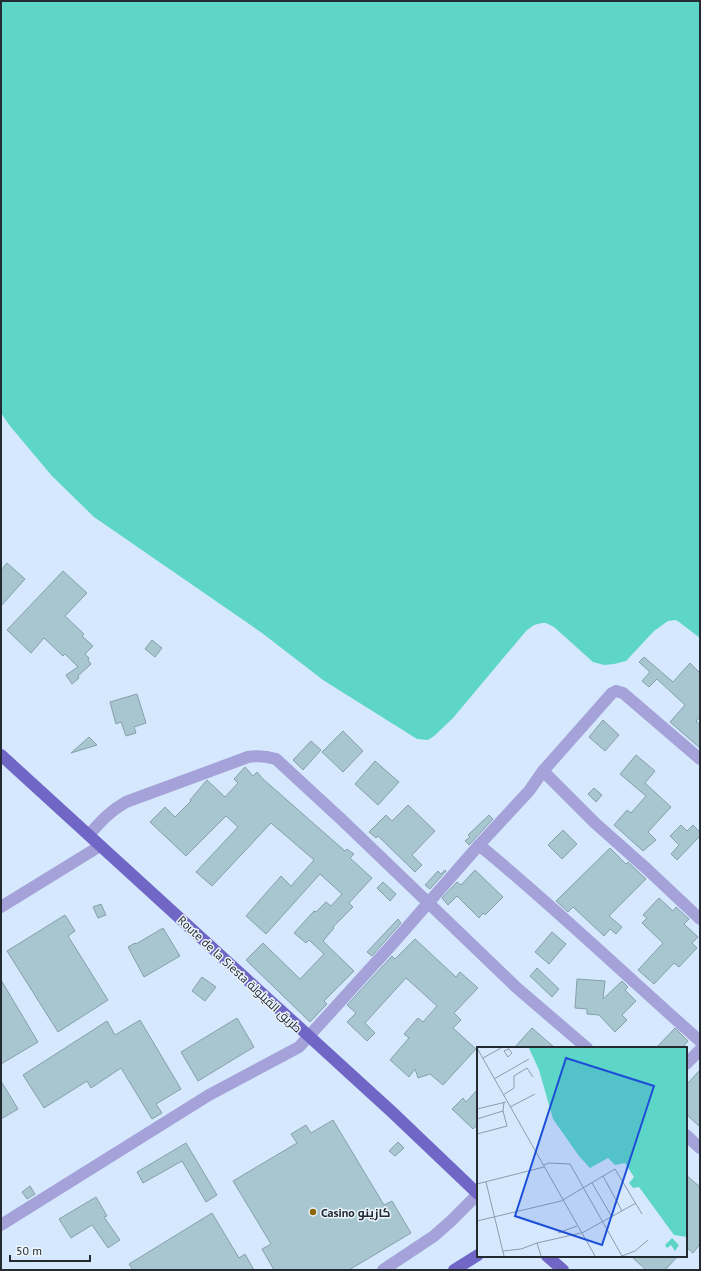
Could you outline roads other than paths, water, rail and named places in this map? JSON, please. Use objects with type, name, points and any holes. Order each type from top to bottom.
[{"type":"main road","name":"Route de la Siesta طريق القيلولة","points":[[1,755],[392,1112],[477,1193]]},
{"type":"main road","points":[[454,1270],[477,1256]]},
{"type":"main road","points":[[548,1257],[563,1270]]},
{"type":"street","points":[[1,1226],[209,1095],[299,1046],[309,1037],[479,845],[529,791],[544,771],[612,693],[616,691],[623,693],[700,759]]},
{"type":"street","points":[[89,835],[104,817],[113,809],[126,802],[248,756],[258,755],[276,759],[517,988],[586,1047]]},
{"type":"street","points":[[544,771],[595,823],[700,919]]},
{"type":"street","points":[[479,845],[526,883],[646,994],[700,1041]]},
{"type":"street","points":[[1,906],[100,846]]},
{"type":"street","points":[[687,1063],[700,1050]]},
{"type":"street","points":[[687,1136],[700,1148]]},
{"type":"street","points":[[383,1270],[434,1236],[477,1195]]},
{"type":"place","name":"Casino كازينو","points":[[313,1212]]}]
